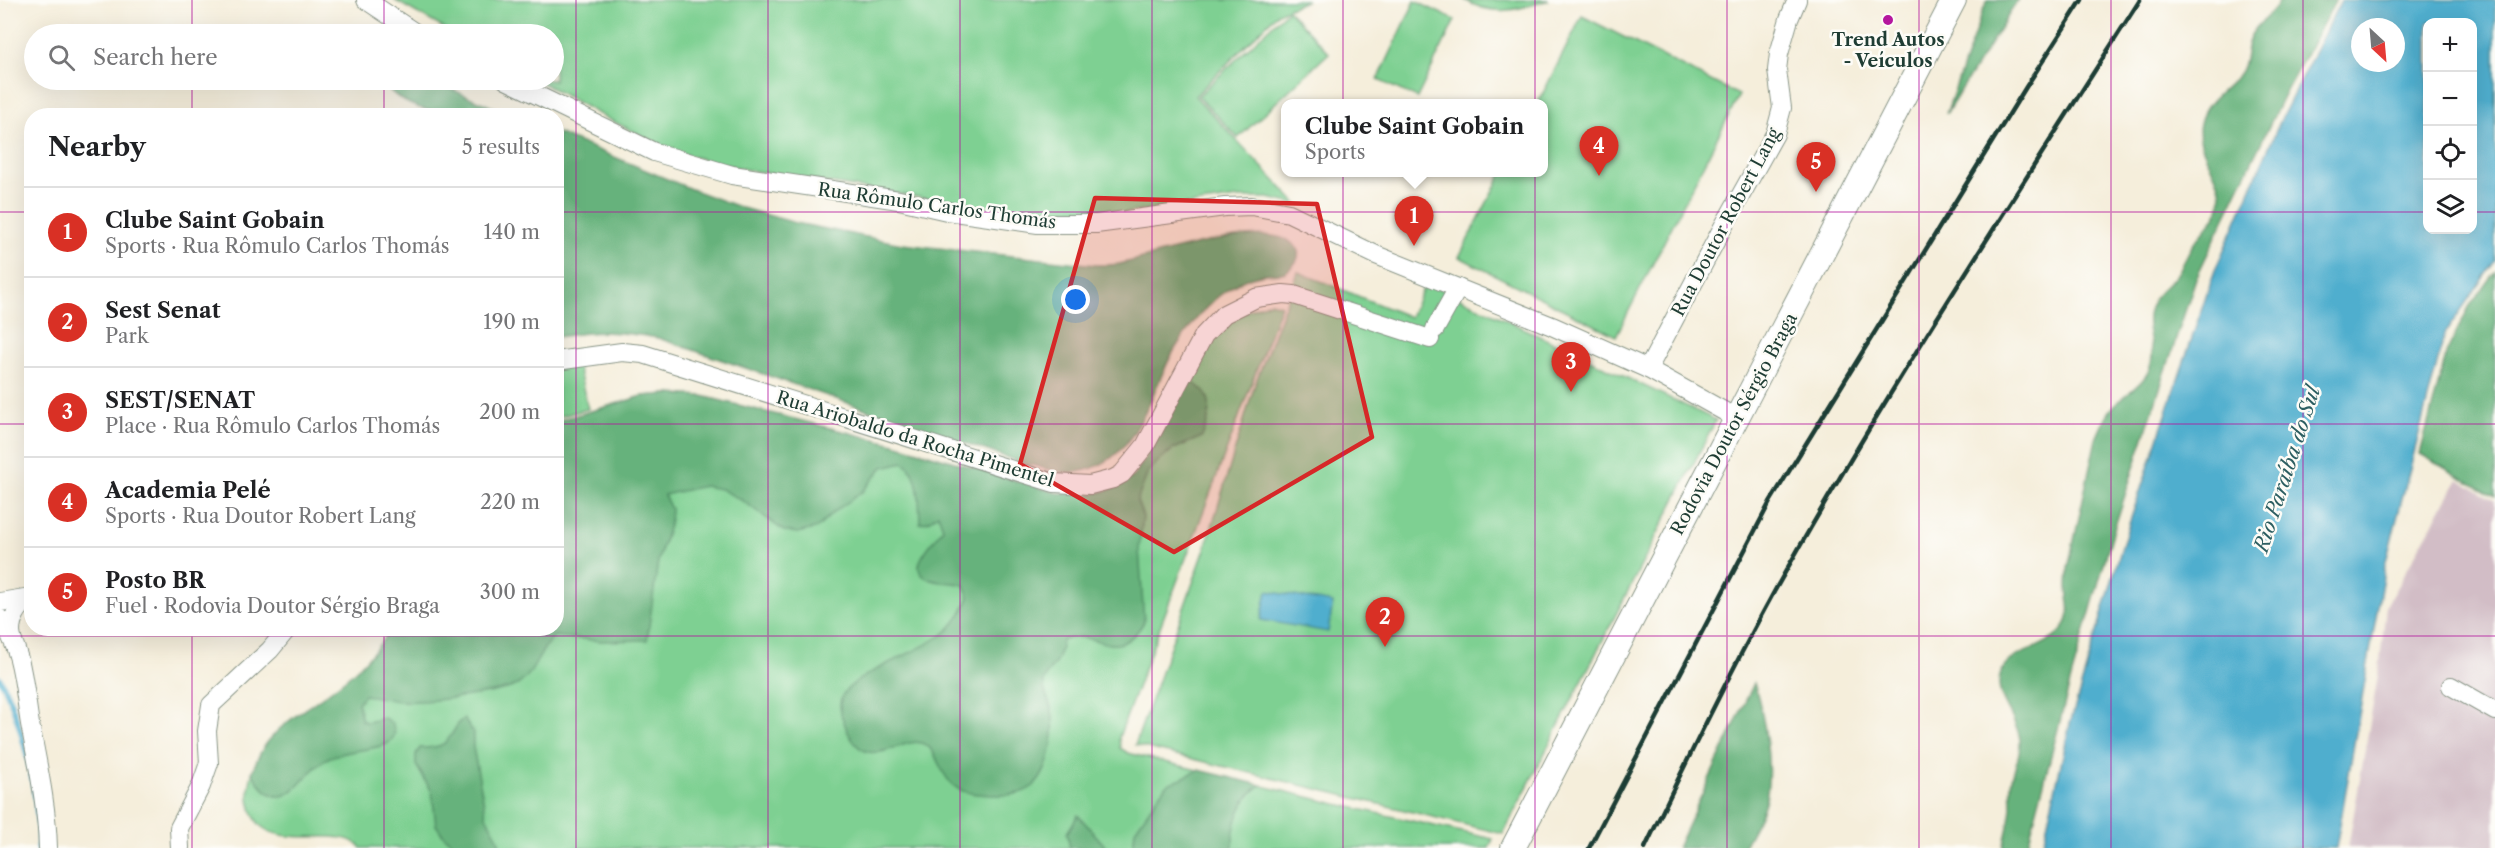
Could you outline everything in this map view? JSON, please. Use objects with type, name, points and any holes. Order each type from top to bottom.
[{"type":"main road","name":"Rodovia Doutor Sérgio Braga","points":[[1513,848],[1954,0]]},
{"type":"street","points":[[366,0],[402,24]]},
{"type":"street","name":"Rua Doutor Robert Lang","points":[[1648,369],[1775,134],[1782,108],[1777,69],[1779,54],[1797,0]]},
{"type":"street","name":"Rua Rômulo Carlos Thomás","points":[[527,90],[564,108]]},
{"type":"street","name":"Rua Rômulo Carlos Thomás","points":[[564,108],[654,152],[732,175],[899,200],[947,211],[1038,224],[1096,224],[1225,207],[1252,206],[1289,213],[1368,251],[1552,326],[1648,369],[1738,419]]},
{"type":"street","name":"Rua Ariobaldo da Rocha Pimentel","points":[[564,360],[622,352],[643,354],[1054,483],[1079,486],[1113,479],[1136,460],[1204,335],[1224,314],[1244,302],[1266,295],[1294,295],[1433,334],[1458,288]]},
{"type":"street","points":[[0,602],[24,598]]},
{"type":"street","points":[[24,603],[10,628],[44,794],[48,848]]},
{"type":"street","points":[[0,619],[12,639]]},
{"type":"street","points":[[180,848],[179,828],[201,786],[208,763],[207,731],[211,705],[270,650],[281,636]]},
{"type":"street","points":[[2451,686],[2495,711]]},
{"type":"highlighted area","points":[[1095,198],[1317,204],[1372,437],[1174,552],[1020,464]]},
{"type":"shaded area","points":[[2458,479],[2495,501],[2495,848],[2348,848],[2379,670],[2386,606]]},
{"type":"green space","points":[[394,0],[1307,0],[1278,13],[1195,96],[1298,205],[1268,198],[1239,198],[1067,221],[748,170],[678,153],[555,90],[564,90],[564,24],[436,24]]},
{"type":"green space","points":[[1465,0],[1549,0],[1517,9],[1496,10],[1475,6]]},
{"type":"green space","points":[[1988,0],[2018,0],[1946,114],[1983,10]]},
{"type":"green space","points":[[2280,0],[2336,0],[2285,93],[2196,278],[2114,529],[2072,675],[2027,848],[2003,848],[2010,812],[2011,784],[2020,740],[2000,692],[2000,676],[2005,666],[2013,659],[2047,642],[2065,626],[2069,614],[2068,568],[2096,439],[2110,410],[2144,379],[2150,367],[2152,350],[2148,319],[2153,301],[2177,274],[2192,246],[2219,209],[2220,188],[2202,145],[2199,134],[2200,123],[2206,108],[2242,70],[2251,35]]},
{"type":"green space","points":[[1415,1],[1455,20],[1417,98],[1378,80]]},
{"type":"green space","points":[[1288,10],[1329,53],[1238,138],[1198,96]]},
{"type":"green space","points":[[1582,16],[1739,95],[1616,336],[1459,257],[1500,177],[1548,177],[1548,99],[1540,99]]},
{"type":"green space","points":[[390,90],[454,90],[494,108],[422,108]]},
{"type":"green space","points":[[564,136],[742,208],[796,223],[902,244],[1096,265],[1119,264],[1184,247],[1241,236],[1266,235],[1285,239],[1298,252],[1298,259],[1286,272],[1258,275],[1246,279],[1224,292],[1207,308],[1175,349],[1139,424],[1128,441],[1115,455],[1098,466],[1070,473],[1023,463],[658,338],[608,332],[564,336]]},
{"type":"green space","points":[[2495,271],[2495,497],[2420,454],[2447,351],[2469,307]]},
{"type":"green space","points":[[1298,272],[1410,317],[1426,282],[1716,420],[1503,834],[1135,745],[1205,549],[1255,384]]},
{"type":"green space","points":[[1270,302],[1281,305],[1119,737],[1120,748],[1128,753],[1341,805],[1493,839],[1489,848],[361,848],[353,841],[342,838],[287,836],[274,833],[262,827],[253,814],[249,789],[254,768],[274,735],[358,669],[385,636],[564,636],[564,419],[643,396],[667,394],[702,396],[898,445],[1057,493],[1092,494],[1109,490],[1133,477],[1144,462],[1213,339],[1237,314]]},
{"type":"green space","points":[[577,363],[588,409],[564,415],[564,366]]},
{"type":"green space","points":[[1189,379],[1206,394],[1208,399],[1208,419],[1202,437],[1174,449],[1160,460],[1148,472],[1137,501],[1143,517],[1139,548],[1144,622],[1134,635],[1124,642],[1114,644],[1074,637],[1062,640],[1057,659],[1044,681],[1053,720],[1050,752],[1038,781],[1022,792],[992,795],[960,790],[949,781],[934,753],[926,745],[917,742],[876,753],[865,751],[856,744],[844,722],[840,703],[846,690],[870,673],[943,634],[959,617],[969,597],[964,585],[936,581],[925,577],[920,571],[919,565],[922,557],[943,528],[938,514],[929,521],[920,523],[916,481],[909,467],[903,462],[883,467],[863,491],[834,512],[817,528],[798,533],[784,531],[743,501],[721,489],[704,486],[664,495],[671,509],[670,522],[658,561],[647,640],[601,641],[554,636],[564,636],[564,419],[643,396],[667,394],[702,396],[898,445],[1057,493],[1092,494],[1109,490],[1133,477],[1162,430]]},
{"type":"green space","points":[[385,636],[554,636],[525,679],[510,688],[425,701],[400,701],[364,695],[358,703],[362,721],[368,722],[384,718],[392,723],[394,735],[387,744],[328,758],[292,791],[283,796],[274,795],[264,788],[252,773],[257,759],[272,736],[353,672],[377,648]]},
{"type":"green space","points":[[1754,683],[1764,726],[1768,758],[1768,789],[1758,820],[1743,848],[1677,848]]},
{"type":"green space","points":[[464,719],[473,732],[473,747],[486,815],[500,848],[458,848],[443,835],[436,825],[432,792],[416,765],[416,754],[420,748],[435,747],[445,743],[459,722]]},
{"type":"green space","points":[[1199,770],[1261,785],[1248,797],[1239,813],[1234,830],[1233,848],[1133,848],[1135,830],[1166,785]]},
{"type":"green space","points":[[1078,815],[1107,848],[1070,848],[1067,833]]},
{"type":"water","name":"Rio Paraíba do Sul","points":[[2341,0],[2495,0],[2495,261],[2445,333],[2385,565],[2336,848],[2042,848],[2070,724],[2126,533],[2215,270],[2282,117]]},
{"type":"water","points":[[1267,591],[1333,603],[1328,632],[1261,620]]},
{"type":"waterway","points":[[0,678],[16,716],[28,761],[36,807],[38,848]]},
{"type":"railway","points":[[1589,848],[1770,502],[2082,0]]},
{"type":"railway","points":[[1645,848],[1740,655],[1817,517],[1952,294],[2140,0]]},
{"type":"place","name":"Trend Autos - Veículos","points":[[1888,20]]},
{"type":"place","name":"Academia Pelé","points":[[1599,176]]},
{"type":"place","name":"Posto BR","points":[[1816,192]]},
{"type":"place","name":"Clube Saint Gobain","points":[[1414,246]]},
{"type":"place","name":"SEST/SENAT","points":[[1571,392]]},
{"type":"place","name":"Sest Senat","points":[[1385,647]]}]
